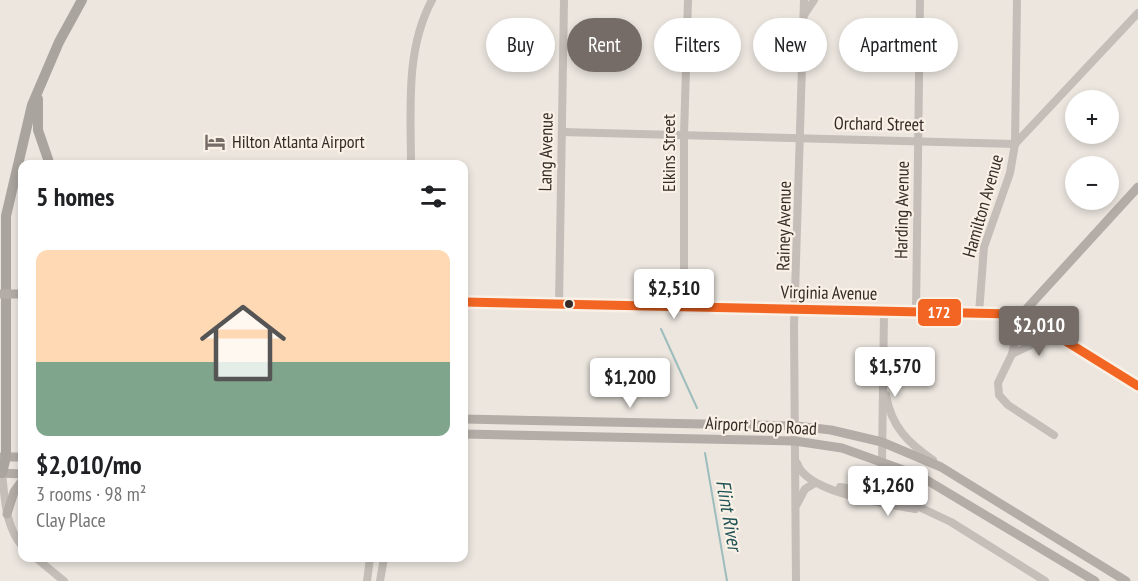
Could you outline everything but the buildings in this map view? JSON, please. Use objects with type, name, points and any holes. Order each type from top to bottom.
[{"type":"highway","points":[[1,472],[6,216],[20,148],[38,90],[59,42],[82,0]]},
{"type":"highway","points":[[38,90],[38,130],[48,160]]},
{"type":"main road","points":[[1020,315],[1138,187]]},
{"type":"main road","points":[[0,294],[18,294]]},
{"type":"main road","name":"Virginia Avenue","points":[[468,302],[1020,315]]},
{"type":"main road","name":"Airport Loop Road","points":[[468,419],[796,426],[831,430],[882,442],[941,466],[1126,581]]},
{"type":"main road","name":"Airport Loop Road","points":[[468,434],[795,441],[842,448],[920,476],[1095,581]]},
{"type":"main road","points":[[1,472],[18,474]]},
{"type":"main road","points":[[7,514],[18,486]]},
{"type":"street","points":[[411,160],[415,45],[424,16],[432,0]]},
{"type":"street","name":"Lang Avenue","points":[[559,304],[564,0]]},
{"type":"street","name":"Elkins Street","points":[[684,307],[684,135],[688,0]]},
{"type":"street","name":"Rainey Avenue","points":[[796,581],[796,309],[804,0]]},
{"type":"street","points":[[803,16],[814,0]]},
{"type":"street","name":"Harding Avenue","points":[[916,312],[920,0]]},
{"type":"street","name":"Hamilton Avenue","points":[[979,313],[984,247],[1010,173],[1016,144],[1017,0]]},
{"type":"street","points":[[1016,144],[1138,13]]},
{"type":"street","name":"Orchard Street","points":[[562,132],[1016,144]]},
{"type":"street","points":[[796,507],[805,489],[815,483],[865,490],[878,482],[882,461],[884,311]]},
{"type":"street","points":[[1054,435],[1008,405],[999,395],[998,382],[1012,354],[1020,315],[1138,386]]},
{"type":"street","points":[[1012,354],[1054,334]]},
{"type":"street","name":"Airport Loop Road","points":[[883,377],[888,407],[898,429],[914,447],[941,466]]},
{"type":"street","points":[[795,459],[804,477],[815,483],[876,502],[926,511]]},
{"type":"street","points":[[1,472],[7,514],[18,541]]},
{"type":"street","points":[[878,482],[884,490],[986,542],[1045,581]]},
{"type":"street","points":[[41,562],[64,581]]},
{"type":"street","points":[[366,581],[369,562]]},
{"type":"street","points":[[380,581],[383,562]]},
{"type":"waterway","name":"Flint River","points":[[661,329],[697,408]]},
{"type":"waterway","name":"Flint River","points":[[705,453],[727,581]]},
{"type":"transit line","name":"172","points":[[468,302],[1013,314],[1030,319],[1138,386]]},
{"type":"place","name":"Hilton Atlanta Airport","points":[[215,142]]}]
